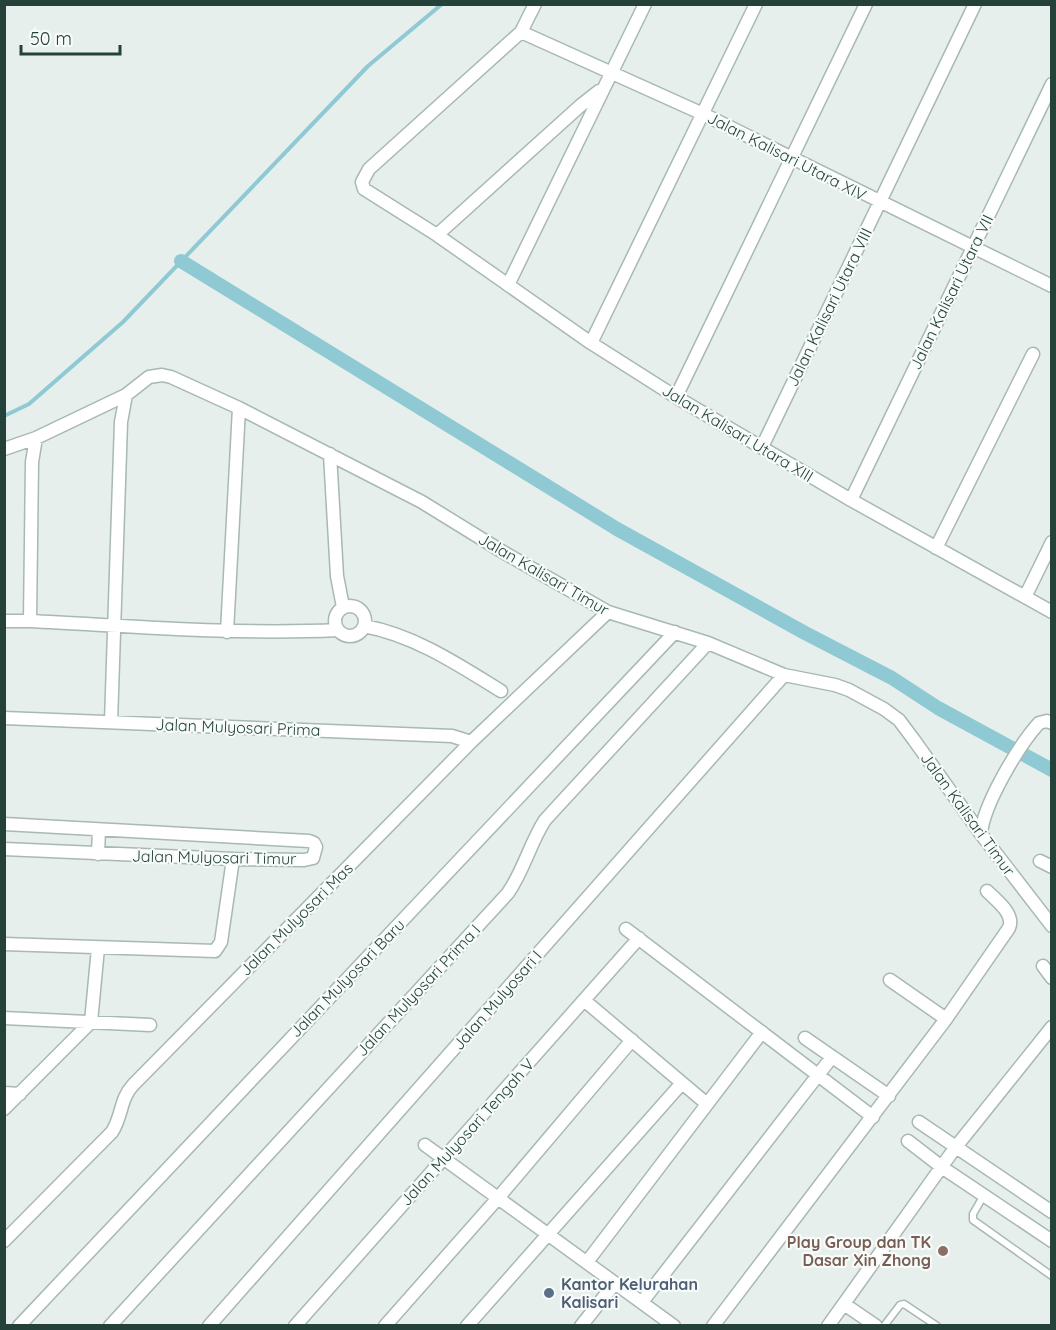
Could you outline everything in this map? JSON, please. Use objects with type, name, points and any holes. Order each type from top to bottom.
[{"type":"street","points":[[521,32],[535,4]]},
{"type":"street","points":[[508,285],[645,4]]},
{"type":"street","points":[[591,343],[756,4]]},
{"type":"street","points":[[676,397],[866,4]]},
{"type":"street","name":"Jalan Kalisari Utara VIII","points":[[762,447],[975,4]]},
{"type":"street","name":"Jalan Kalisari Utara XIV","points":[[521,32],[703,114],[1052,286]]},
{"type":"street","name":"Jalan Kalisari Utara XIII","points":[[521,32],[378,160],[366,174],[362,184],[367,192],[437,235],[591,343],[676,397],[851,500],[1052,612]]},
{"type":"street","name":"Jalan Kalisari Utara VII","points":[[851,500],[1052,84]]},
{"type":"street","points":[[437,235],[580,106],[603,89]]},
{"type":"street","points":[[936,548],[1033,354]]},
{"type":"street","name":"Jalan Kalisari Timur","points":[[4,449],[36,438],[126,395],[149,377],[162,375],[239,408],[330,460],[423,502],[503,552],[608,612],[708,643],[784,675],[849,690],[891,714],[914,740],[981,834],[1052,926]]},
{"type":"street","points":[[111,722],[121,422],[126,395]]},
{"type":"street","points":[[227,632],[239,408]]},
{"type":"street","points":[[30,621],[32,462],[36,438]]},
{"type":"street","points":[[330,460],[337,576],[343,607]]},
{"type":"street","points":[[1025,597],[1052,542]]},
{"type":"street","points":[[352,605],[360,609],[365,617],[361,631],[352,636],[346,636],[338,630],[334,620],[343,607],[352,605]]},
{"type":"street","name":"Jalan Mulyosari Mas","points":[[4,1240],[112,1132],[119,1119],[123,1100],[128,1090],[471,742],[608,612]]},
{"type":"street","points":[[4,621],[227,632],[289,633],[338,630]]},
{"type":"street","points":[[364,626],[387,630],[453,661],[501,691]]},
{"type":"street","name":"Jalan Mulyosari Baru","points":[[19,1326],[675,632]]},
{"type":"street","name":"Jalan Mulyosari Prima I","points":[[110,1326],[508,893],[545,820],[708,643]]},
{"type":"street","name":"Jalan Mulyosari I","points":[[209,1326],[784,675]]},
{"type":"street","name":"Jalan Mulyosari Prima","points":[[4,718],[452,736],[471,742]]},
{"type":"street","points":[[981,834],[986,810],[1024,743],[1039,723],[1051,723]]},
{"type":"street","name":"Jalan Mulyosari Timur","points":[[4,824],[309,841],[314,843],[316,848],[315,855],[311,859],[233,859],[4,849]]},
{"type":"street","points":[[98,854],[99,830]]},
{"type":"street","points":[[4,944],[212,952],[217,950],[221,942],[233,859]]},
{"type":"street","points":[[1040,861],[1052,867]]},
{"type":"street","points":[[713,1326],[889,1096],[1009,928],[1012,920],[987,891]]},
{"type":"street","points":[[626,929],[873,1117]]},
{"type":"street","name":"Jalan Mulyosari Tengah V","points":[[295,1326],[442,1157],[585,1001],[639,938]]},
{"type":"street","points":[[4,1109],[91,1022],[98,948]]},
{"type":"street","points":[[1043,966],[1052,978]]},
{"type":"street","points":[[891,980],[946,1019]]},
{"type":"street","points":[[585,1001],[707,1104]]},
{"type":"street","points":[[4,1018],[150,1025]]},
{"type":"street","points":[[828,1326],[943,1168],[955,1148],[1052,1027]]},
{"type":"street","points":[[587,1262],[762,1032]]},
{"type":"street","points":[[805,1038],[889,1096]]},
{"type":"street","points":[[385,1326],[498,1198],[632,1040]]},
{"type":"street","points":[[642,1302],[832,1057]]},
{"type":"street","points":[[467,1326],[681,1083]]},
{"type":"street","points":[[4,1093],[20,1094]]},
{"type":"street","points":[[919,1122],[1051,1210]]},
{"type":"street","points":[[908,1141],[943,1168],[1052,1241]]},
{"type":"street","points":[[425,1145],[674,1326]]},
{"type":"street","points":[[581,1326],[615,1283]]},
{"type":"street","points":[[844,1304],[876,1326]]},
{"type":"lane","points":[[984,1196],[973,1214],[973,1220],[1052,1276]]},
{"type":"lane","points":[[884,1326],[900,1305],[904,1304],[938,1326]]},
{"type":"waterway","points":[[4,416],[29,404],[123,322],[368,66],[442,4]]},
{"type":"waterway","points":[[181,261],[617,529],[805,633],[892,678],[938,708],[1052,770]]},
{"type":"place","name":"Play Group dan TK Dasar Xin Zhong","points":[[943,1251]]},
{"type":"place","name":"Kantor Kelurahan Kalisari","points":[[549,1293]]}]
